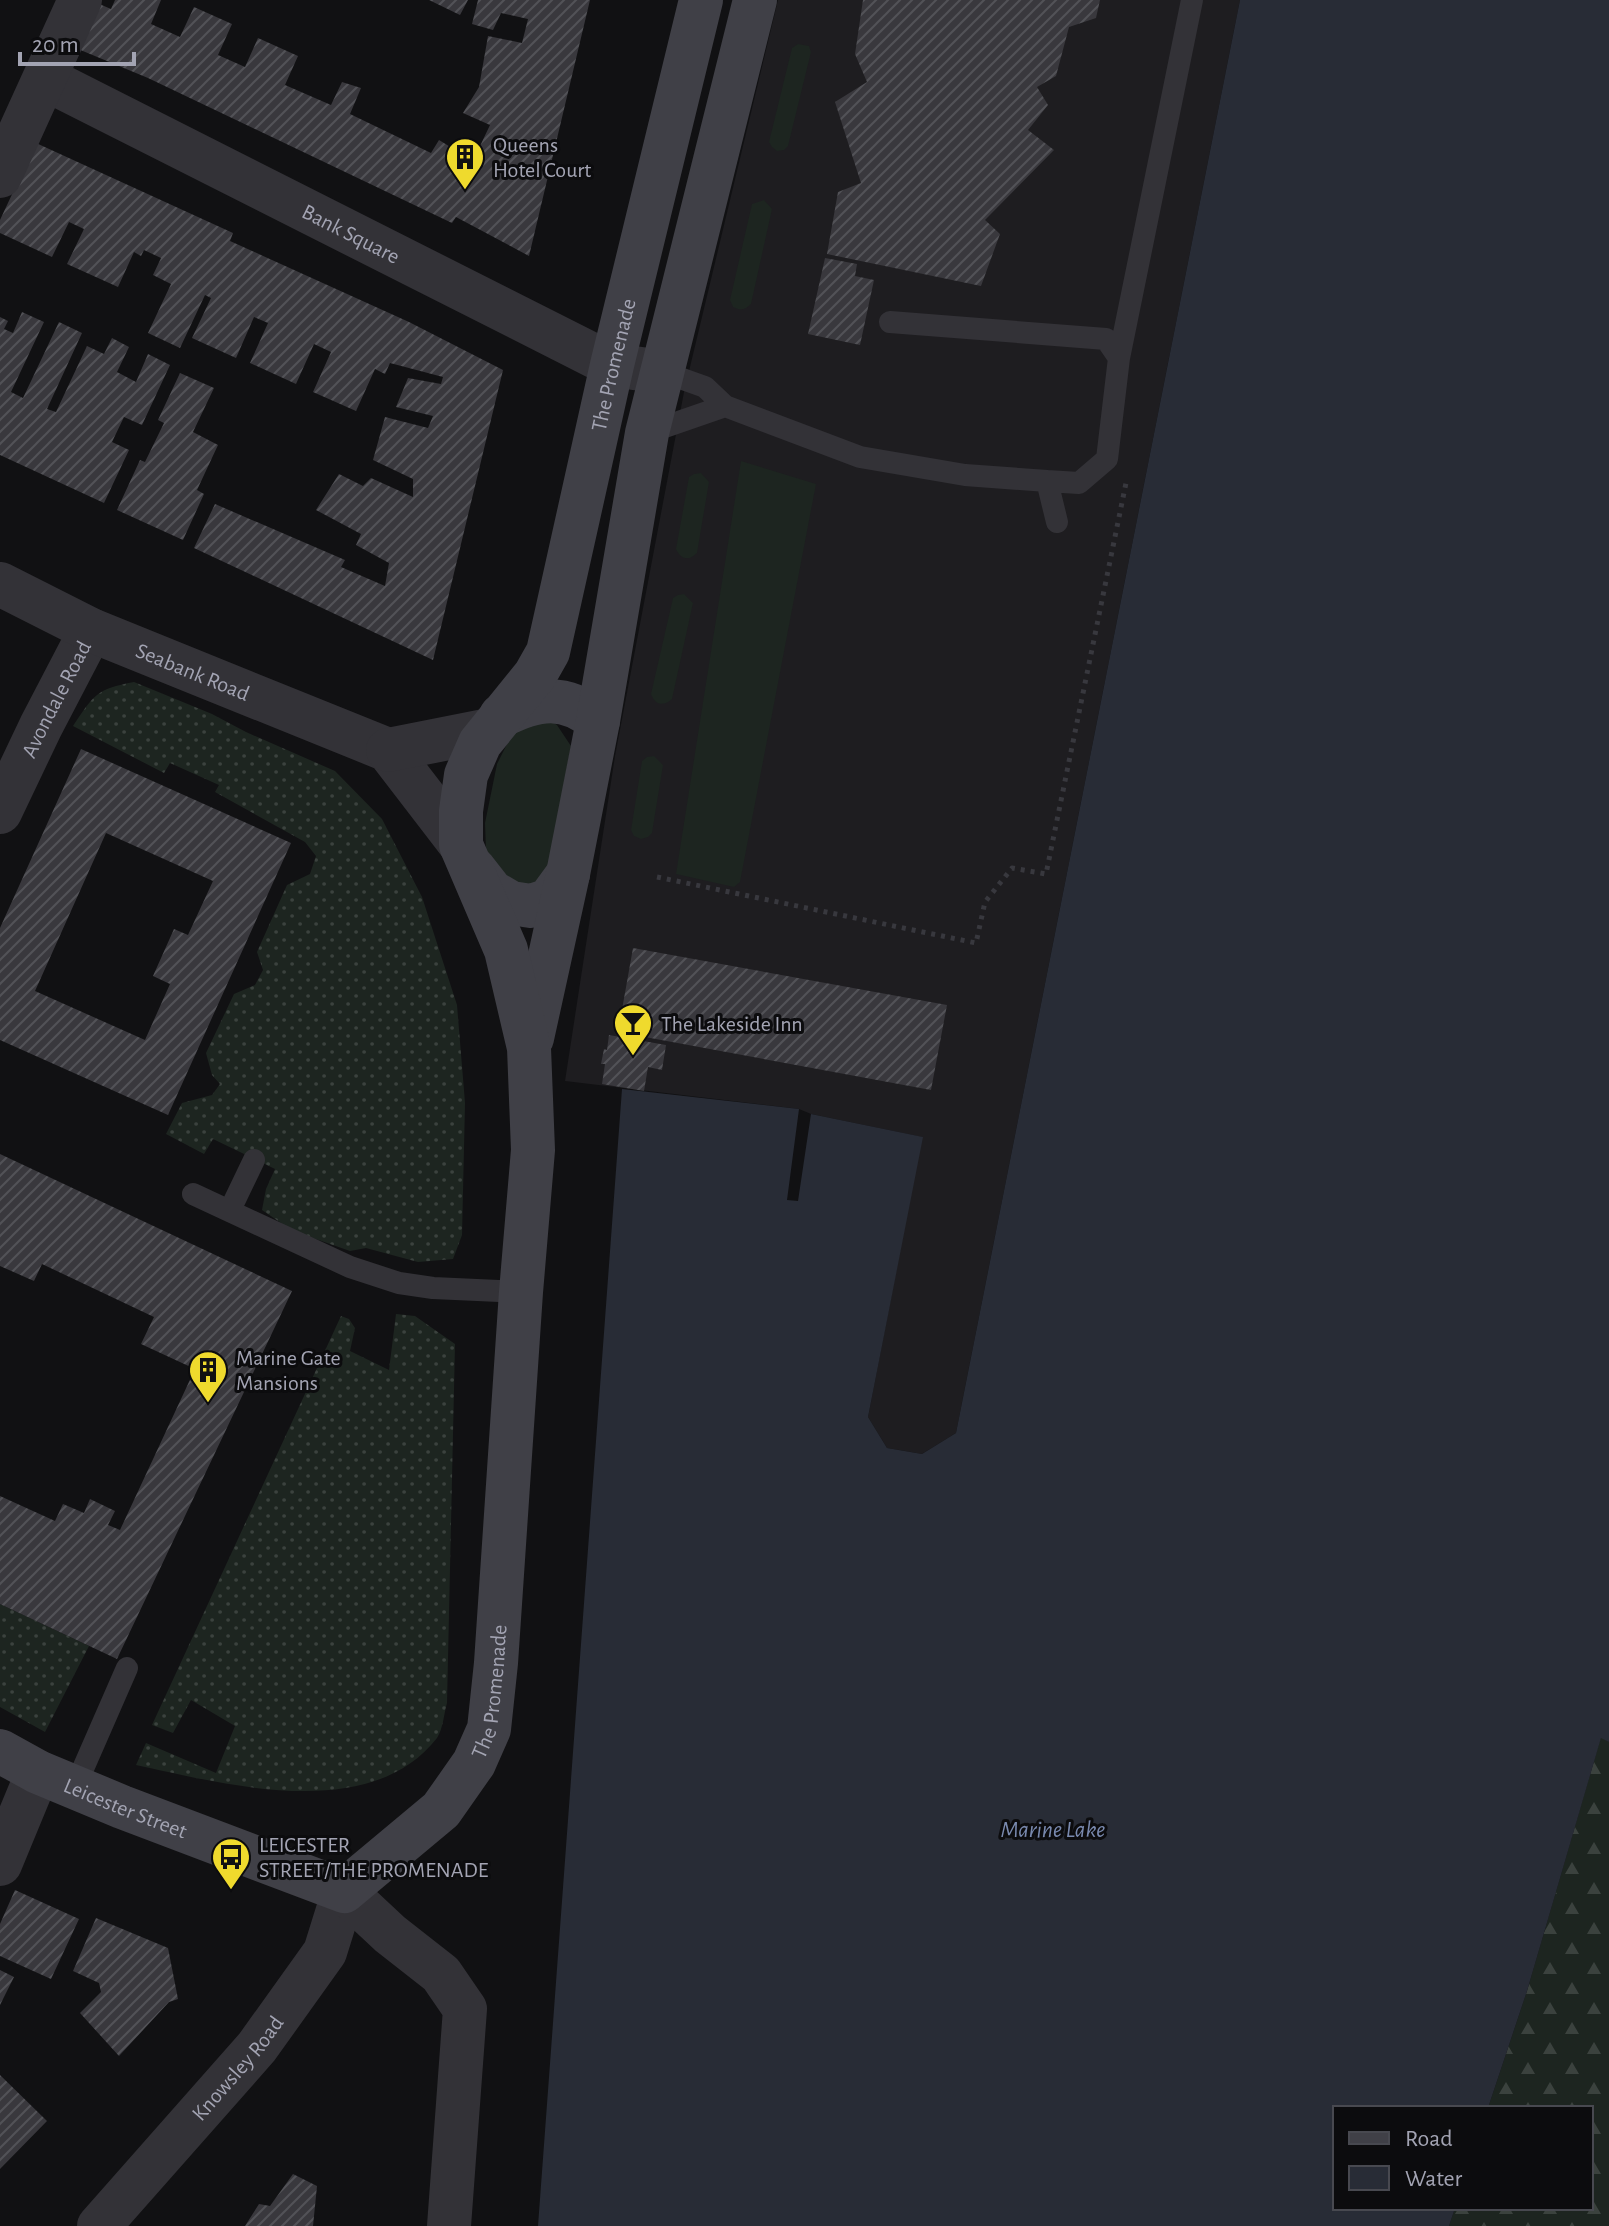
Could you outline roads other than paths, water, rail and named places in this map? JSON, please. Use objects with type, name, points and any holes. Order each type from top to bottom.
[{"type":"main road","name":"The Promenade","points":[[344,1891],[441,1810],[474,1763],[489,1729],[533,1150],[529,1048],[506,950],[464,853],[461,811],[466,775],[480,743],[535,675],[548,652],[612,365],[701,0]]},
{"type":"main road","name":"The Promenade","points":[[529,1048],[598,721],[647,433],[755,0]]},
{"type":"main road","points":[[666,144],[715,163]]},
{"type":"main road","points":[[495,723],[523,705],[561,700],[576,705],[598,721]]},
{"type":"main road","points":[[464,853],[492,892],[511,903],[531,906],[549,900],[568,874]]},
{"type":"main road","name":"Leicester Street","points":[[0,1751],[57,1780],[344,1891]]},
{"type":"street","points":[[0,176],[80,0]]},
{"type":"street","name":"Bank Square","points":[[46,79],[612,365],[663,372]]},
{"type":"street","name":"Seabank Road","points":[[0,584],[91,630],[388,750]]},
{"type":"street","name":"Avondale Road","points":[[0,812],[91,630]]},
{"type":"street","points":[[464,853],[388,750],[495,723]]},
{"type":"street","points":[[0,1864],[57,1780]]},
{"type":"street","points":[[344,1891],[390,1934],[441,1974],[465,2009],[449,2226]]},
{"type":"street","name":"Knowsley Road","points":[[99,2226],[257,2047],[325,1952],[344,1891]]},
{"type":"lane","points":[[663,372],[705,387],[725,406],[860,457],[965,475],[1079,483],[1107,459],[1119,358],[1192,0]]},
{"type":"lane","points":[[890,322],[1106,339],[1119,358]]},
{"type":"lane","points":[[647,433],[725,406]]},
{"type":"lane","points":[[1047,481],[1057,522]]},
{"type":"lane","points":[[230,1210],[254,1160]]},
{"type":"lane","points":[[193,1194],[350,1267],[399,1283],[433,1288],[521,1292]]},
{"type":"lane","points":[[57,1780],[127,1668]]},
{"type":"water","name":"Marine Lake","points":[[1240,0],[1609,0],[1609,1742],[1601,1738],[1527,1991],[1489,2106],[1333,2106],[1333,2210],[1454,2210],[1449,2226],[538,2226],[622,1089],[799,1109],[787,1200],[798,1201],[811,1114],[923,1137],[868,1417],[887,1448],[922,1454],[956,1433]]},
{"type":"place","name":"Queens Hotel Court","points":[[465,191]]},
{"type":"place","name":"The Lakeside Inn","points":[[633,1057]]},
{"type":"place","name":"Marine Gate Mansions","points":[[208,1404]]},
{"type":"place","name":"LEICESTER STREET/THE PROMENADE","points":[[231,1891]]}]
